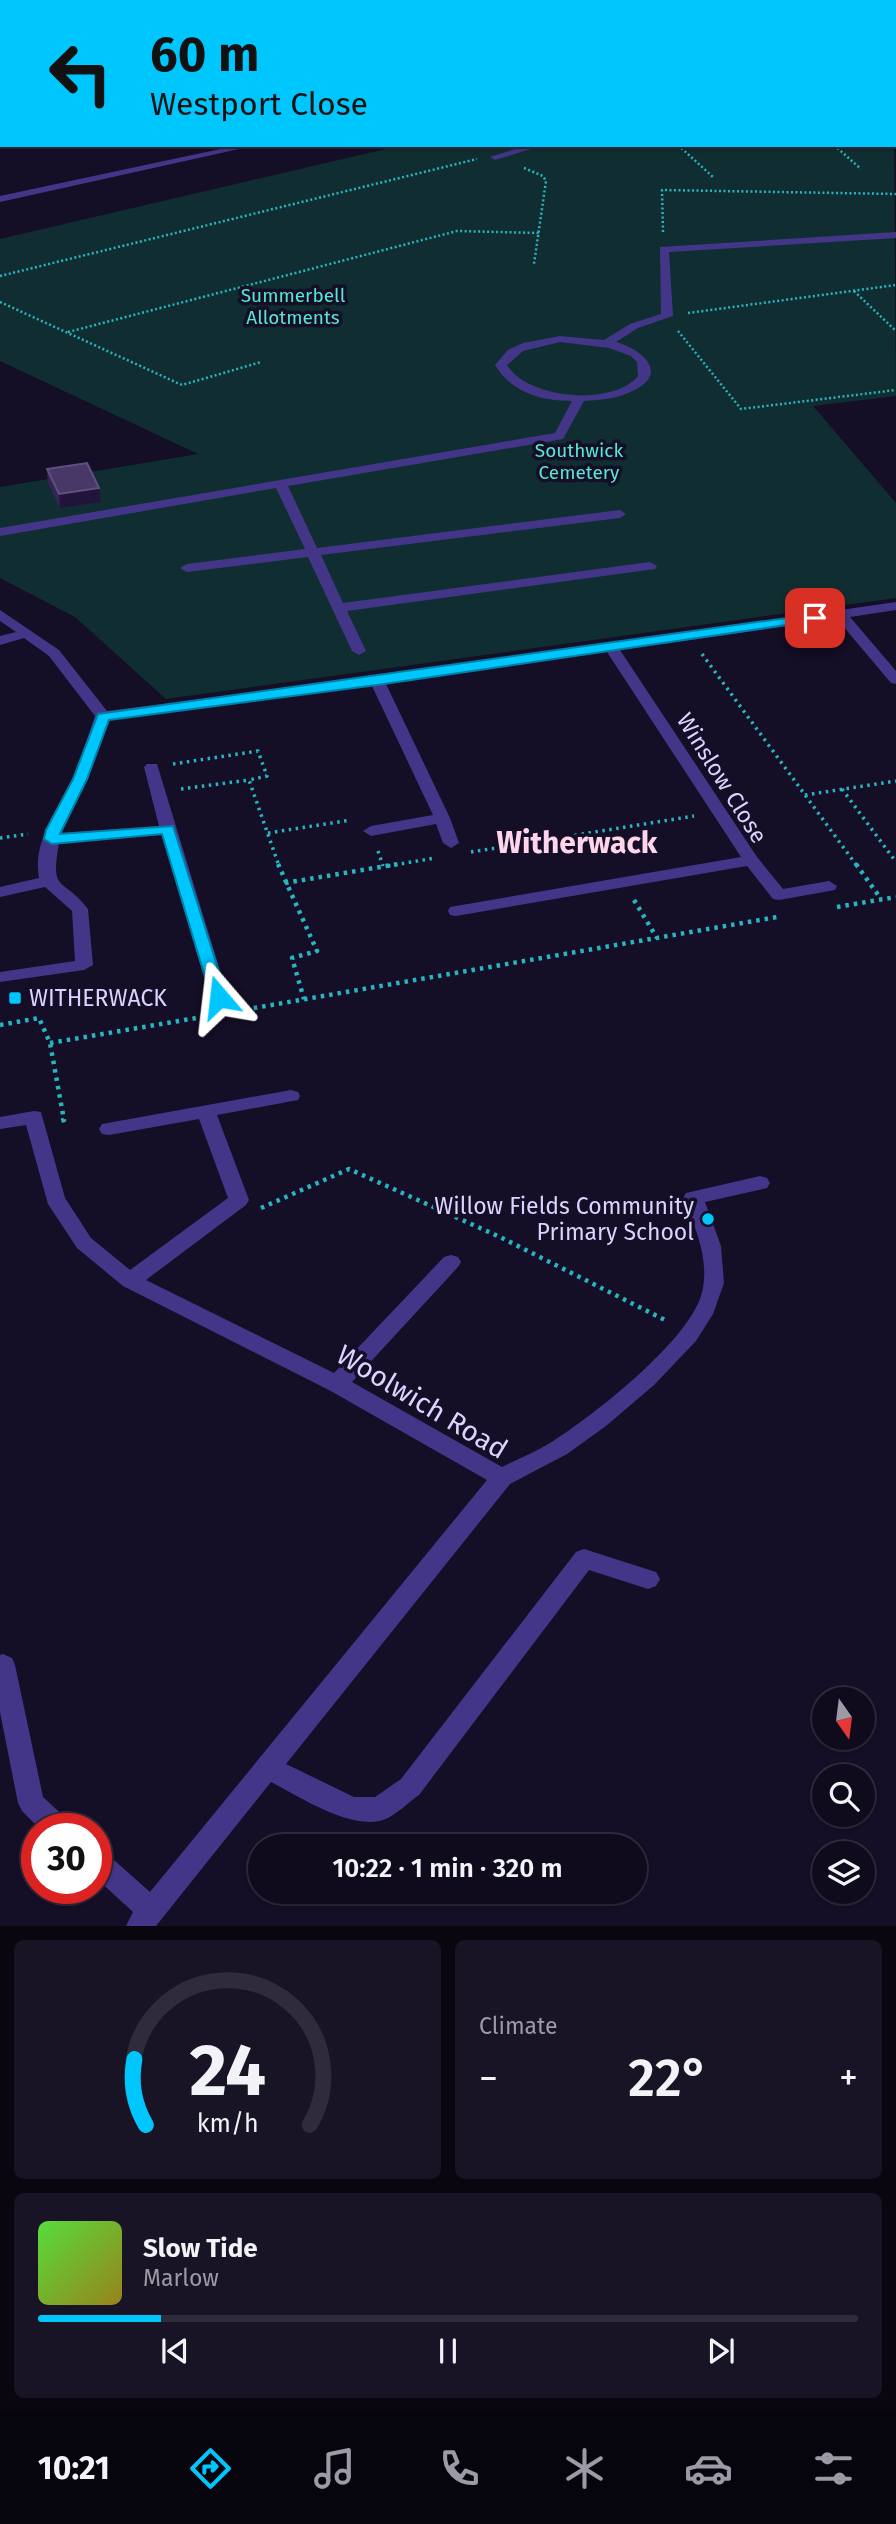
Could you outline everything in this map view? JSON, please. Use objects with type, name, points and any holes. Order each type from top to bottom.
[{"type":"street","points":[[149,0],[180,0]]},
{"type":"street","points":[[0,199],[245,147]]},
{"type":"street","points":[[496,156],[532,147]]},
{"type":"street","points":[[607,343],[634,327],[667,316],[664,249],[896,235]]},
{"type":"street","points":[[561,339],[607,343],[639,356],[645,366],[645,375],[637,384],[623,391],[580,398],[532,392],[514,385],[504,375],[501,365],[513,352],[538,342],[561,339]]},
{"type":"street","points":[[0,532],[559,436],[580,398]]},
{"type":"street","points":[[280,483],[359,651]]},
{"type":"street","points":[[187,568],[620,514]]},
{"type":"street","points":[[339,608],[650,566]]},
{"type":"street","points":[[103,716],[377,681],[896,606]]},
{"type":"street","points":[[0,614],[54,653],[103,716]]},
{"type":"street","points":[[840,614],[896,680]]},
{"type":"street","points":[[0,641],[27,634]]},
{"type":"street","name":"Winslow Close","points":[[456,911],[751,860],[611,647]]},
{"type":"street","points":[[377,681],[442,818],[452,851]]},
{"type":"street","points":[[0,976],[84,965],[80,909],[48,881],[46,870],[53,830],[80,779],[103,716]]},
{"type":"street","points":[[152,767],[168,830],[221,1005]]},
{"type":"street","points":[[370,831],[442,818]]},
{"type":"street","points":[[52,839],[168,830]]},
{"type":"street","points":[[751,860],[779,895],[829,886]]},
{"type":"street","points":[[0,892],[48,881]]},
{"type":"street","points":[[109,1129],[291,1096]]},
{"type":"street","points":[[130,1281],[239,1200],[206,1111]]},
{"type":"street","points":[[0,1123],[34,1122]]},
{"type":"street","name":"Woolwich Road","points":[[34,1122],[55,1199],[84,1243],[130,1281],[337,1384],[502,1478],[146,1918]]},
{"type":"street","points":[[502,1478],[557,1449],[598,1421],[701,1320],[711,1296],[714,1276],[708,1231],[693,1198],[760,1183]]},
{"type":"street","points":[[337,1384],[452,1262]]},
{"type":"street","points":[[268,1768],[352,1809],[379,1809],[410,1787],[584,1559],[648,1579]]},
{"type":"street","points":[[3,1665],[31,1803],[42,1813]]},
{"type":"street","points":[[112,1879],[146,1918]]},
{"type":"path","points":[[680,147],[713,177]]},
{"type":"path","points":[[836,147],[861,169]]},
{"type":"path","points":[[0,276],[441,166],[496,156],[543,176],[546,181],[534,264]]},
{"type":"path","points":[[664,249],[662,190],[896,194]]},
{"type":"path","points":[[68,332],[457,231],[539,233]]},
{"type":"path","points":[[667,316],[896,285]]},
{"type":"path","points":[[854,291],[896,331]]},
{"type":"path","points":[[0,302],[182,385],[261,362]]},
{"type":"path","points":[[667,316],[741,409],[896,390]]},
{"type":"path","points":[[688,636],[881,899]]},
{"type":"path","points":[[152,767],[258,751],[267,776],[158,792]]},
{"type":"path","points":[[248,780],[285,883],[317,951],[292,958],[304,999]]},
{"type":"path","points":[[805,795],[896,781]]},
{"type":"path","points":[[842,789],[896,862]]},
{"type":"path","points":[[285,883],[452,851],[719,812]]},
{"type":"path","points":[[268,834],[354,820],[370,831],[383,866]]},
{"type":"path","points":[[624,882],[657,938]]},
{"type":"path","points":[[828,908],[896,897]]},
{"type":"path","points":[[221,1005],[304,999],[789,915]]},
{"type":"path","points":[[50,1043],[210,1015]]},
{"type":"path","points":[[0,1025],[38,1018],[50,1043],[64,1120],[34,1122]]},
{"type":"path","points":[[239,1200],[261,1208],[349,1169],[500,1237],[690,1332]]},
{"type":"green space","name":"Southwick Cemetery","points":[[394,147],[894,147],[896,396],[813,406],[896,503],[896,598],[166,699],[75,617],[0,578],[0,487],[198,454],[0,361],[0,239]]},
{"type":"building","points":[[87,463],[99,488],[59,494],[47,469]]},
{"type":"place","name":"WITHERWACK","points":[[15,998]]},
{"type":"place","name":"Willow Fields Community Primary School","points":[[708,1219]]},
{"type":"district","name":"Witherwack","points":[[577,843]]},
{"type":"route","points":[[219,997],[168,830],[52,839],[53,830],[80,779],[103,716],[377,681],[815,618]]},
{"type":"park label","name":"Summerbell Allotments","points":[[293,306]]}]
